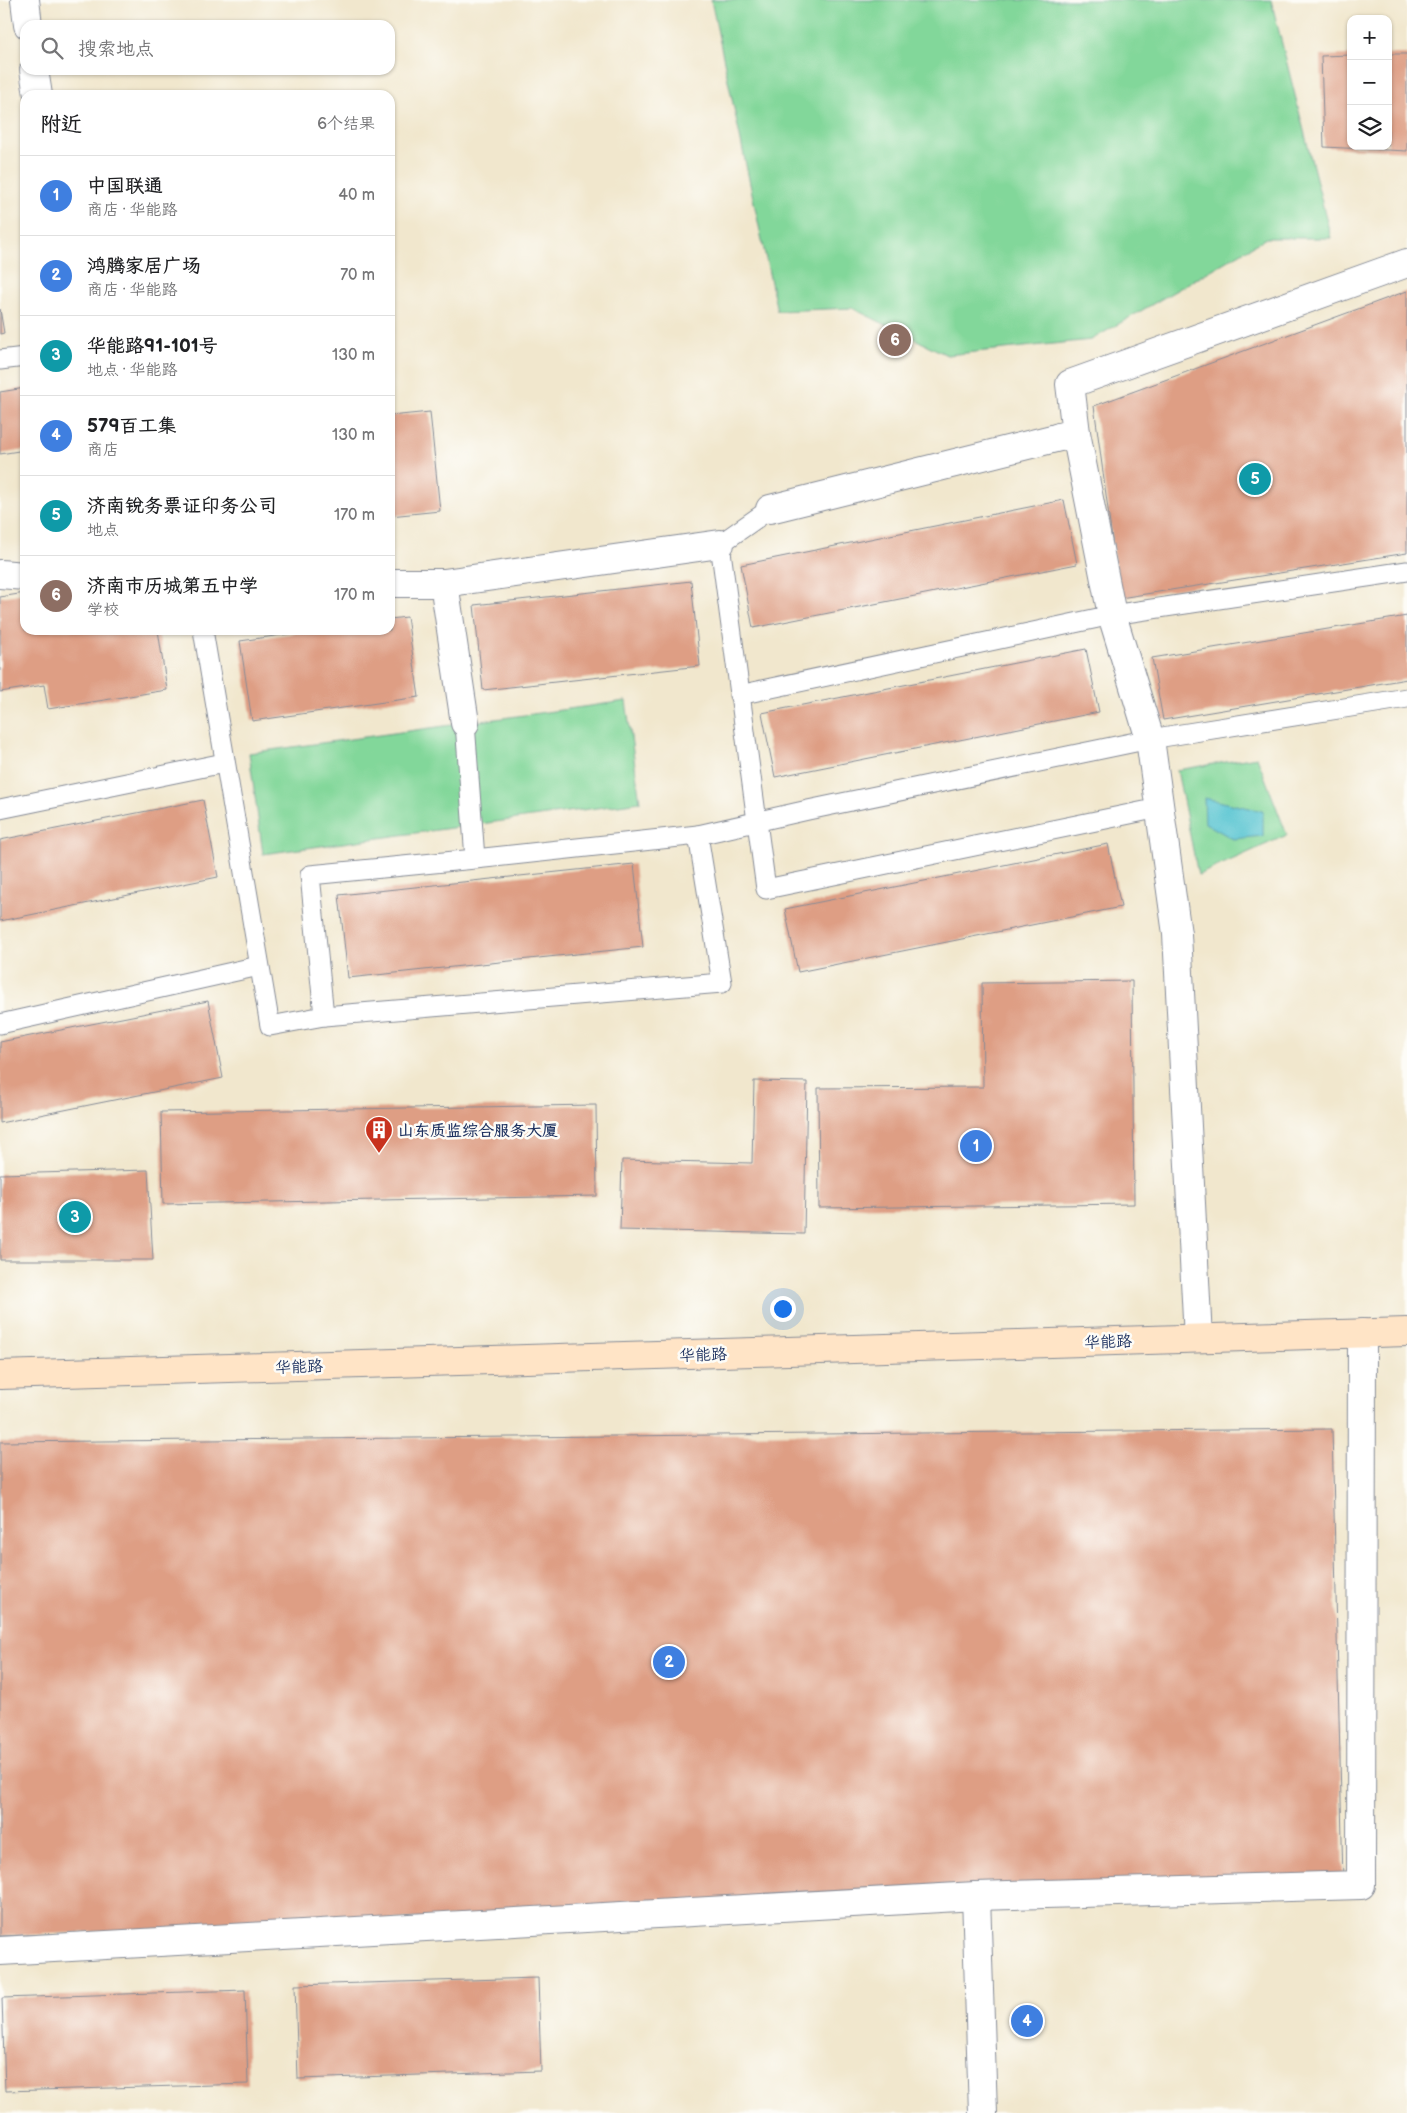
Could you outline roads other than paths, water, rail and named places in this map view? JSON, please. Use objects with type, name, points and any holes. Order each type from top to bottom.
[{"type":"street","points":[[25,0],[27,20]]},
{"type":"street","points":[[35,75],[37,90]]},
{"type":"street","points":[[1198,1338],[1177,934],[1150,739],[1112,615],[1076,433],[1070,384],[1407,263]]},
{"type":"street","points":[[770,509],[1076,433]]},
{"type":"street","points":[[395,583],[444,583],[720,544]]},
{"type":"street","points":[[0,574],[20,576]]},
{"type":"street","points":[[444,583],[465,724]]},
{"type":"street","name":"华能路","points":[[0,1375],[1407,1332]]},
{"type":"street","points":[[0,1951],[976,1896],[1361,1885],[1362,1333]]},
{"type":"street","points":[[976,1896],[983,2113]]},
{"type":"lane","points":[[0,360],[20,358]]},
{"type":"lane","points":[[770,509],[720,544],[766,889],[1159,808]]},
{"type":"lane","points":[[739,695],[1112,615],[1407,571]]},
{"type":"lane","points":[[204,635],[270,1026],[324,1016],[722,983],[698,835]]},
{"type":"lane","points":[[324,1016],[310,875],[698,835],[808,810],[1150,739],[1407,698]]},
{"type":"lane","points":[[465,724],[474,859]]},
{"type":"lane","points":[[0,808],[224,763]]},
{"type":"lane","points":[[0,1024],[259,966]]},
{"type":"water","points":[[1204,798],[1263,811],[1263,836],[1233,839],[1205,823]]},
{"type":"place","name":"济南市历城第五中学","points":[[895,340]]},
{"type":"place","name":"济南锐务票证印务公司","points":[[1255,479]]},
{"type":"place","name":"中国联通","points":[[976,1146]]},
{"type":"place","name":"山东质监综合服务大厦","points":[[379,1154]]},
{"type":"place","name":"华能路91-101号","points":[[75,1217]]},
{"type":"place","name":"鸿腾家居广场","points":[[669,1662]]},
{"type":"place","name":"579百工集","points":[[1027,2021]]}]
